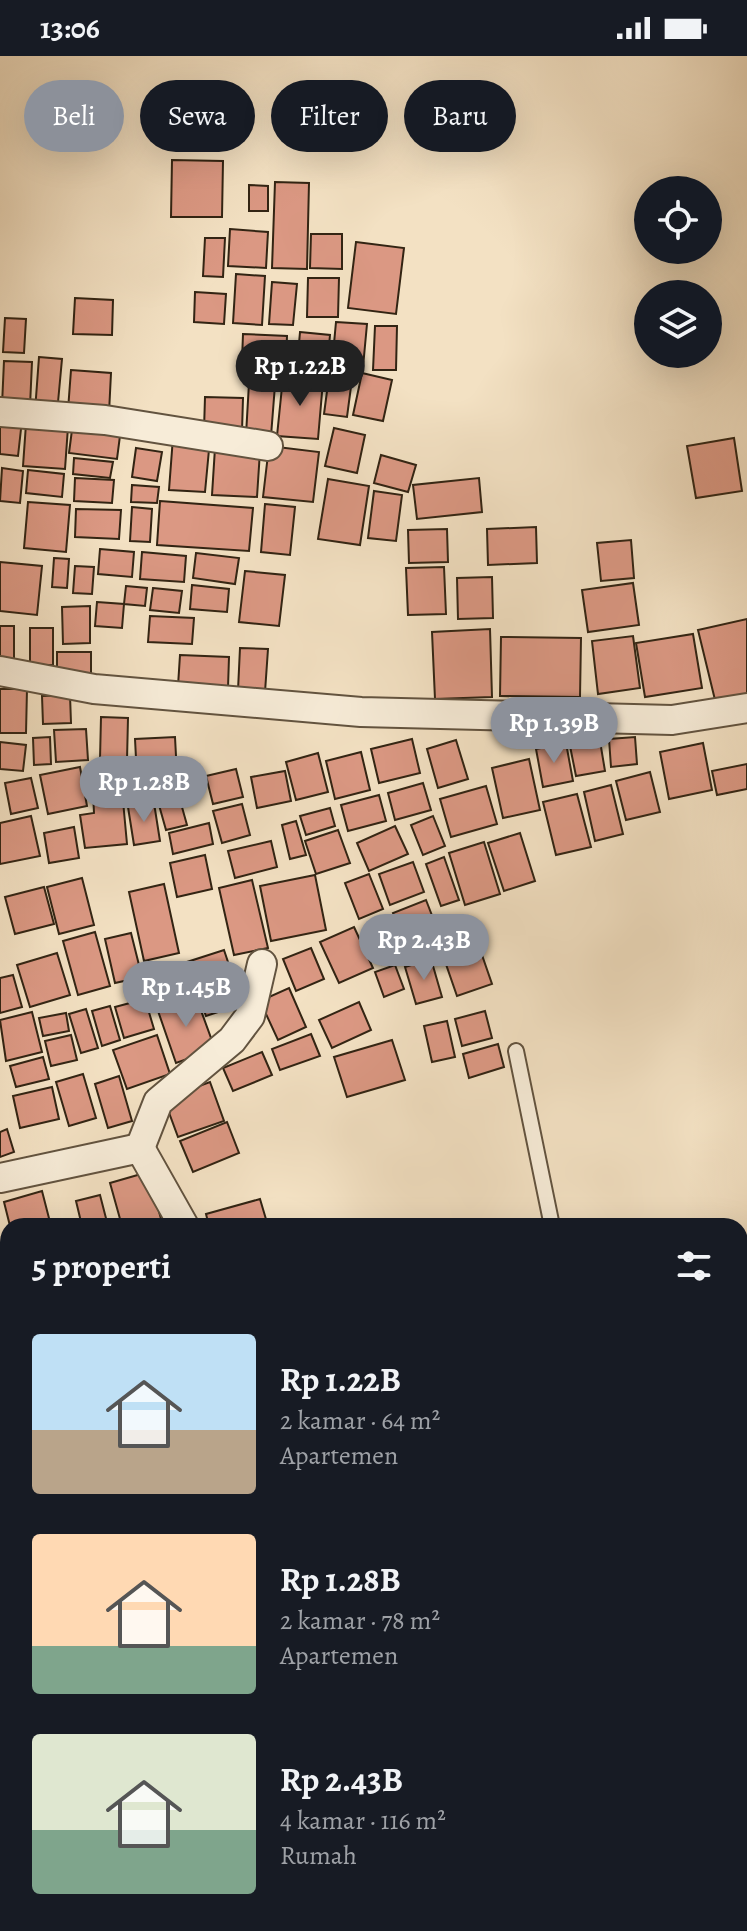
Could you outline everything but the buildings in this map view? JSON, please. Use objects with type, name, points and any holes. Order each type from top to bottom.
[{"type":"street","points":[[0,412],[105,420],[268,446]]},
{"type":"street","points":[[0,671],[94,689],[361,712],[672,720],[747,708]]},
{"type":"street","points":[[140,1148],[158,1102],[232,1040],[250,1016],[262,964]]},
{"type":"street","points":[[0,1178],[140,1148]]},
{"type":"street","points":[[140,1148],[179,1218]]},
{"type":"lane","points":[[516,1051],[550,1218]]}]
